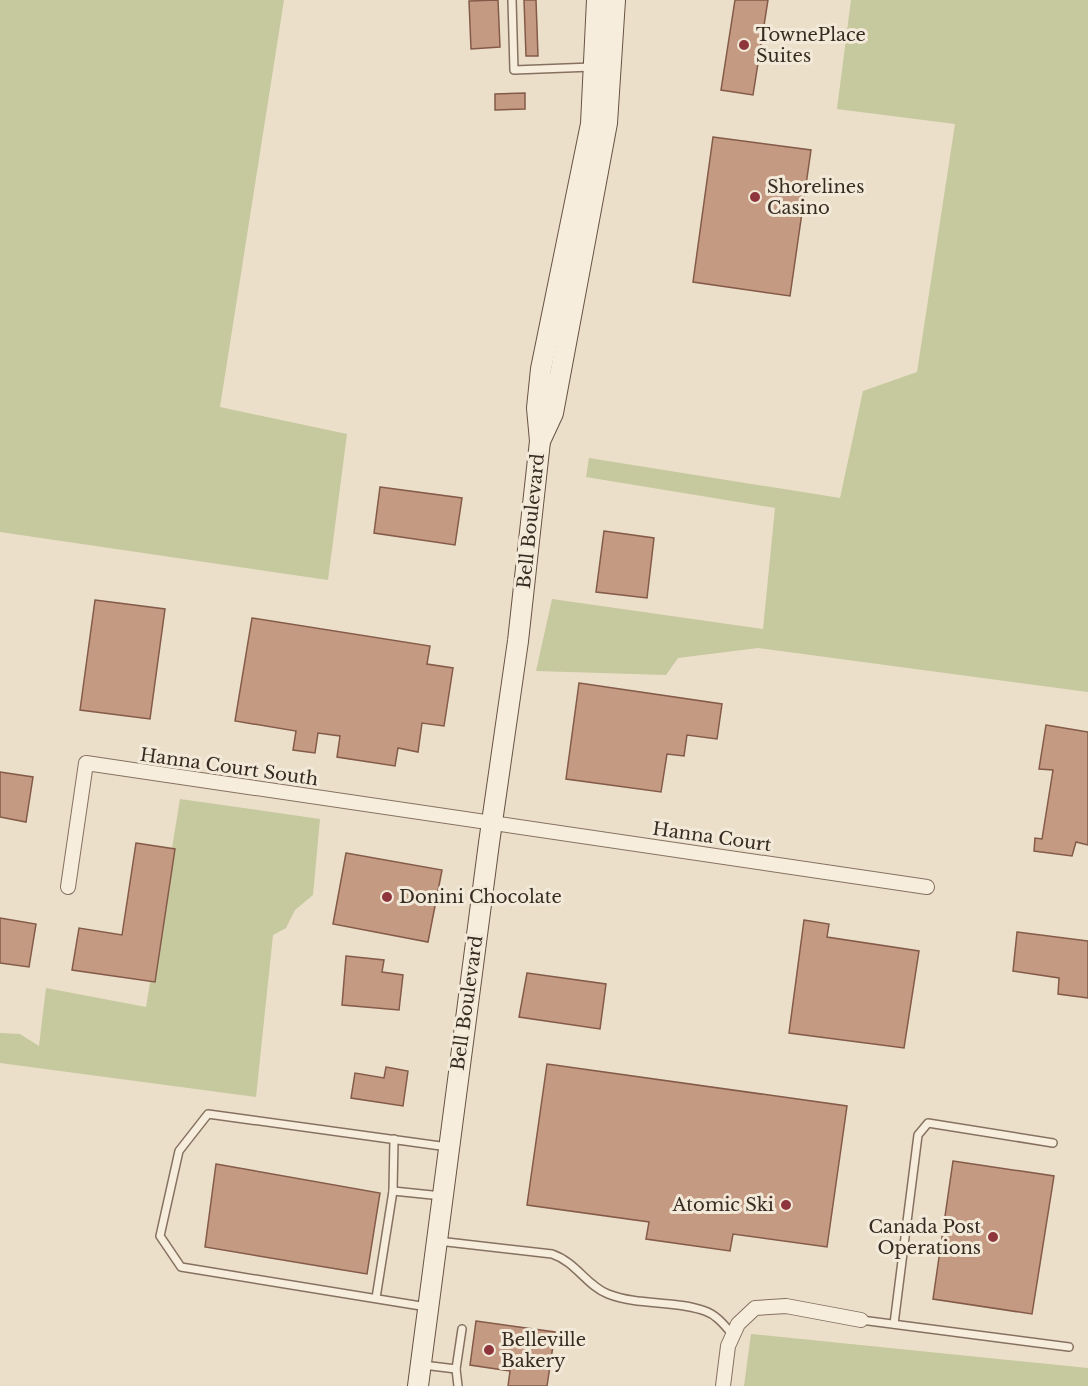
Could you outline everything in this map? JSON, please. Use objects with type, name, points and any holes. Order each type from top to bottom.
[{"type":"main road","name":"Bell Boulevard","points":[[418,1386],[435,1241],[518,641],[540,441],[537,408],[541,369],[591,124],[597,0]]},
{"type":"main road","name":"Bell Boulevard","points":[[540,441],[553,413],[599,172],[607,123],[615,0]]},
{"type":"street","name":"Hanna Court South","points":[[69,887],[86,763],[491,824]]},
{"type":"street","name":"Hanna Court","points":[[491,824],[927,887]]},
{"type":"street","points":[[723,1386],[728,1346],[738,1324],[755,1308],[786,1305],[861,1320]]},
{"type":"lane","points":[[512,0],[514,70],[595,67]]},
{"type":"lane","points":[[427,1306],[181,1267],[160,1236],[179,1151],[208,1114],[448,1147]]},
{"type":"lane","points":[[894,1324],[918,1135],[928,1123],[1053,1143]]},
{"type":"lane","points":[[376,1298],[393,1191],[394,1139]]},
{"type":"lane","points":[[393,1191],[442,1196]]},
{"type":"lane","points":[[435,1241],[552,1254],[566,1258],[605,1293],[623,1299],[705,1311],[717,1318],[734,1335]]},
{"type":"lane","points":[[861,1320],[1069,1347]]},
{"type":"lane","points":[[458,1386],[456,1369],[462,1329]]},
{"type":"lane","points":[[420,1364],[456,1369]]},
{"type":"green space","points":[[0,0],[284,0],[220,407],[347,434],[328,580],[0,532]]},
{"type":"green space","points":[[851,0],[1088,0],[1088,692],[758,648],[678,658],[666,675],[536,671],[552,599],[763,629],[775,508],[586,477],[589,458],[840,498],[863,391],[917,372],[955,124],[837,109]]},
{"type":"green space","points":[[180,799],[320,819],[313,895],[295,910],[286,928],[273,935],[256,1097],[0,1063],[0,1033],[20,1034],[39,1046],[46,988],[146,1007]]},
{"type":"green space","points":[[751,1334],[1088,1368],[1088,1386],[744,1386]]},
{"type":"building","points":[[498,0],[500,47],[471,49],[469,1]]},
{"type":"building","points":[[524,0],[536,0],[538,56],[526,56]]},
{"type":"building","name":"TownePlace Suites","points":[[735,0],[768,0],[753,95],[721,90]]},
{"type":"building","points":[[525,93],[525,109],[495,110],[495,94]]},
{"type":"building","name":"Shorelines Casino","points":[[713,137],[811,150],[790,296],[693,282]]},
{"type":"building","points":[[380,487],[462,498],[455,545],[374,533]]},
{"type":"building","points":[[604,531],[654,538],[647,598],[596,592]]},
{"type":"building","points":[[95,600],[165,609],[150,719],[80,710]]},
{"type":"building","points":[[252,618],[430,646],[427,664],[453,668],[444,726],[422,723],[418,752],[398,748],[395,766],[337,757],[340,736],[318,733],[315,753],[293,750],[296,731],[235,721]]},
{"type":"building","points":[[579,683],[722,704],[717,739],[687,735],[684,756],[667,754],[661,792],[566,779]]},
{"type":"building","points":[[1046,725],[1088,732],[1088,845],[1076,842],[1072,856],[1034,851],[1035,838],[1042,839],[1053,770],[1039,769]]},
{"type":"building","points":[[0,772],[33,777],[26,822],[0,817]]},
{"type":"building","points":[[136,843],[175,849],[155,982],[72,970],[79,928],[122,935]]},
{"type":"building","name":"Donini Chocolate","points":[[346,853],[442,870],[428,942],[333,924]]},
{"type":"building","points":[[0,918],[36,924],[29,967],[0,963]]},
{"type":"building","points":[[804,920],[829,924],[827,937],[919,951],[904,1048],[789,1033]]},
{"type":"building","points":[[1017,932],[1088,941],[1088,998],[1058,994],[1059,978],[1013,971]]},
{"type":"building","points":[[346,956],[384,960],[382,972],[403,975],[399,1010],[342,1005]]},
{"type":"building","points":[[527,973],[606,984],[600,1029],[519,1017]]},
{"type":"building","points":[[547,1064],[847,1106],[827,1247],[733,1234],[730,1251],[646,1239],[649,1222],[527,1205]]},
{"type":"building","points":[[386,1067],[408,1071],[403,1106],[351,1098],[355,1073],[384,1078]]},
{"type":"building","name":"Canada Post Operations","points":[[953,1161],[1054,1176],[1032,1314],[933,1299]]},
{"type":"building","points":[[216,1164],[380,1193],[367,1274],[205,1247]]},
{"type":"building","points":[[476,1321],[555,1332],[547,1386],[508,1386],[510,1371],[470,1365]]},
{"type":"place","name":"TownePlace Suites","points":[[744,45]]},
{"type":"place","name":"Shorelines Casino","points":[[755,197]]},
{"type":"place","name":"Donini Chocolate","points":[[387,897]]},
{"type":"place","name":"Atomic Ski","points":[[786,1205]]},
{"type":"place","name":"Canada Post Operations","points":[[993,1237]]},
{"type":"place","name":"Belleville Bakery","points":[[489,1350]]}]
